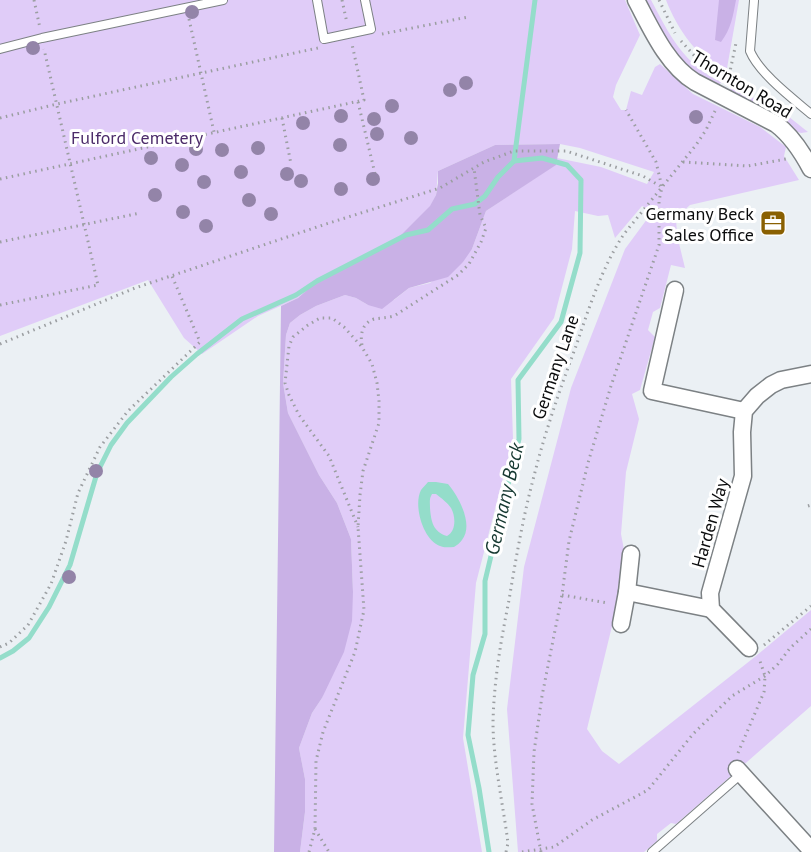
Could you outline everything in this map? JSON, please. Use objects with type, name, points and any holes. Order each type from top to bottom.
[{"type":"street","name":"Thornton Road","points":[[636,0],[649,37],[684,76],[725,89],[786,131],[805,146],[811,169]]},
{"type":"street","points":[[675,290],[652,391],[744,411],[771,385],[782,380],[811,374]]},
{"type":"street","name":"Harden Way","points":[[711,609],[710,593],[743,476],[744,411]]},
{"type":"street","points":[[621,624],[631,554]]},
{"type":"street","points":[[626,599],[711,609],[751,651]]},
{"type":"street","points":[[739,772],[811,850]]},
{"type":"lane","points":[[0,49],[223,0]]},
{"type":"lane","points":[[317,0],[324,39],[371,29],[365,0]]},
{"type":"lane","points":[[754,1],[750,51],[753,58],[790,97],[811,114]]},
{"type":"lane","points":[[652,852],[739,772]]},
{"type":"path","points":[[0,305],[98,285],[34,0]]},
{"type":"path","points":[[0,179],[364,100],[342,0]]},
{"type":"path","points":[[659,0],[678,38],[703,65]]},
{"type":"path","points":[[186,8],[214,132]]},
{"type":"path","points":[[371,29],[379,34],[468,16]]},
{"type":"path","name":"Germany Lane","points":[[507,852],[508,843],[495,754],[494,699],[499,650],[534,475],[554,405],[606,266],[624,234],[706,130],[725,89],[738,35]]},
{"type":"path","points":[[0,118],[320,48],[324,39]]},
{"type":"path","points":[[723,79],[725,89]]},
{"type":"path","points":[[358,102],[376,178]]},
{"type":"path","points":[[540,851],[532,804],[534,753],[569,541],[588,463],[611,386],[659,245],[659,201],[662,187],[656,162],[626,110]]},
{"type":"path","points":[[282,118],[291,164]]},
{"type":"path","points":[[683,162],[748,166],[786,159],[805,146]]},
{"type":"path","points":[[0,344],[135,288],[440,188],[484,162],[512,152],[566,151],[643,176],[662,187]]},
{"type":"path","points":[[362,347],[360,338],[367,322],[394,316],[458,275],[469,264],[486,228],[478,205],[474,168]]},
{"type":"path","points":[[0,242],[140,213]]},
{"type":"path","points":[[0,647],[9,643],[28,625],[51,584],[66,541],[78,493],[100,447],[128,411],[200,342],[172,276]]},
{"type":"path","points":[[309,852],[315,829],[316,761],[323,732],[355,652],[364,610],[358,527],[363,471],[379,423],[377,383],[372,364],[362,347],[344,327],[332,318],[320,318],[293,337],[289,346],[285,384],[299,415],[329,456],[358,527]]},
{"type":"path","points":[[561,595],[626,599]]},
{"type":"path","points":[[739,772],[736,763],[738,754],[764,692],[765,676],[760,662],[751,651],[811,606]]},
{"type":"path","points":[[522,852],[554,848],[592,820],[648,790],[693,734],[732,696],[765,676],[811,628]]},
{"type":"path","points":[[315,829],[329,852]]},
{"type":"green space","name":"Fulford Cemetery","points":[[0,0],[625,0],[640,35],[616,85],[613,97],[621,110],[626,110],[631,91],[642,95],[655,67],[660,64],[693,94],[760,127],[786,147],[784,156],[799,180],[690,205],[676,218],[677,235],[685,268],[671,265],[660,308],[653,312],[648,330],[655,337],[640,390],[632,394],[639,419],[626,472],[621,534],[625,555],[613,622],[587,729],[602,751],[619,764],[811,610],[811,706],[676,824],[671,823],[657,834],[657,841],[644,852],[518,852],[507,709],[524,567],[571,388],[625,249],[653,211],[642,206],[615,238],[608,215],[598,216],[575,211],[572,249],[554,318],[511,379],[513,439],[476,583],[463,738],[482,852],[300,852],[305,812],[305,779],[299,748],[312,713],[322,698],[353,592],[351,539],[337,503],[319,475],[288,413],[283,383],[286,335],[290,323],[316,306],[345,295],[368,305],[394,300],[409,288],[430,283],[472,249],[486,211],[555,165],[557,158],[601,167],[647,184],[654,172],[580,148],[560,144],[495,145],[438,171],[436,195],[430,207],[394,242],[317,281],[298,298],[258,316],[202,354],[184,338],[148,280],[0,336]]},
{"type":"green space","points":[[645,0],[651,0],[671,36],[687,58],[721,82],[717,89],[693,72],[674,50]]},
{"type":"green space","points":[[666,0],[739,0],[726,74],[697,51],[676,22]]},
{"type":"green space","points":[[731,88],[779,109],[808,132],[795,131],[728,95]]},
{"type":"shaded area","points":[[719,0],[736,0],[733,17],[721,42],[715,40]]},
{"type":"shaded area","points":[[560,144],[556,165],[486,211],[472,249],[448,277],[409,288],[382,309],[345,295],[316,306],[290,323],[286,335],[283,383],[288,413],[319,475],[337,503],[351,539],[353,592],[352,621],[344,652],[322,698],[312,713],[299,748],[305,779],[305,812],[300,852],[274,852],[281,306],[298,298],[317,281],[394,242],[430,206],[436,195],[438,171],[495,145]]},
{"type":"shaded area","points":[[428,482],[448,484],[464,511],[465,534],[454,547],[440,546],[424,530],[418,504],[421,490]],"holes":[[[432,494],[436,494],[450,506],[454,515],[454,527],[447,536],[439,532],[432,522],[430,499]]]},
{"type":"waterway","name":"Germany Beck","points":[[489,852],[468,735],[473,675],[485,634],[485,581],[519,439],[518,380],[561,322],[580,253],[581,180],[567,165],[542,158],[514,161],[535,0]]},
{"type":"waterway","points":[[0,658],[29,638],[49,607],[70,565],[97,473],[111,445],[127,423],[171,377],[242,319],[296,295],[317,281],[406,235],[428,230],[452,209],[475,204],[485,196],[498,177],[514,161]]},
{"type":"place","name":"Germany Beck Sales Office","points":[[773,223]]}]
